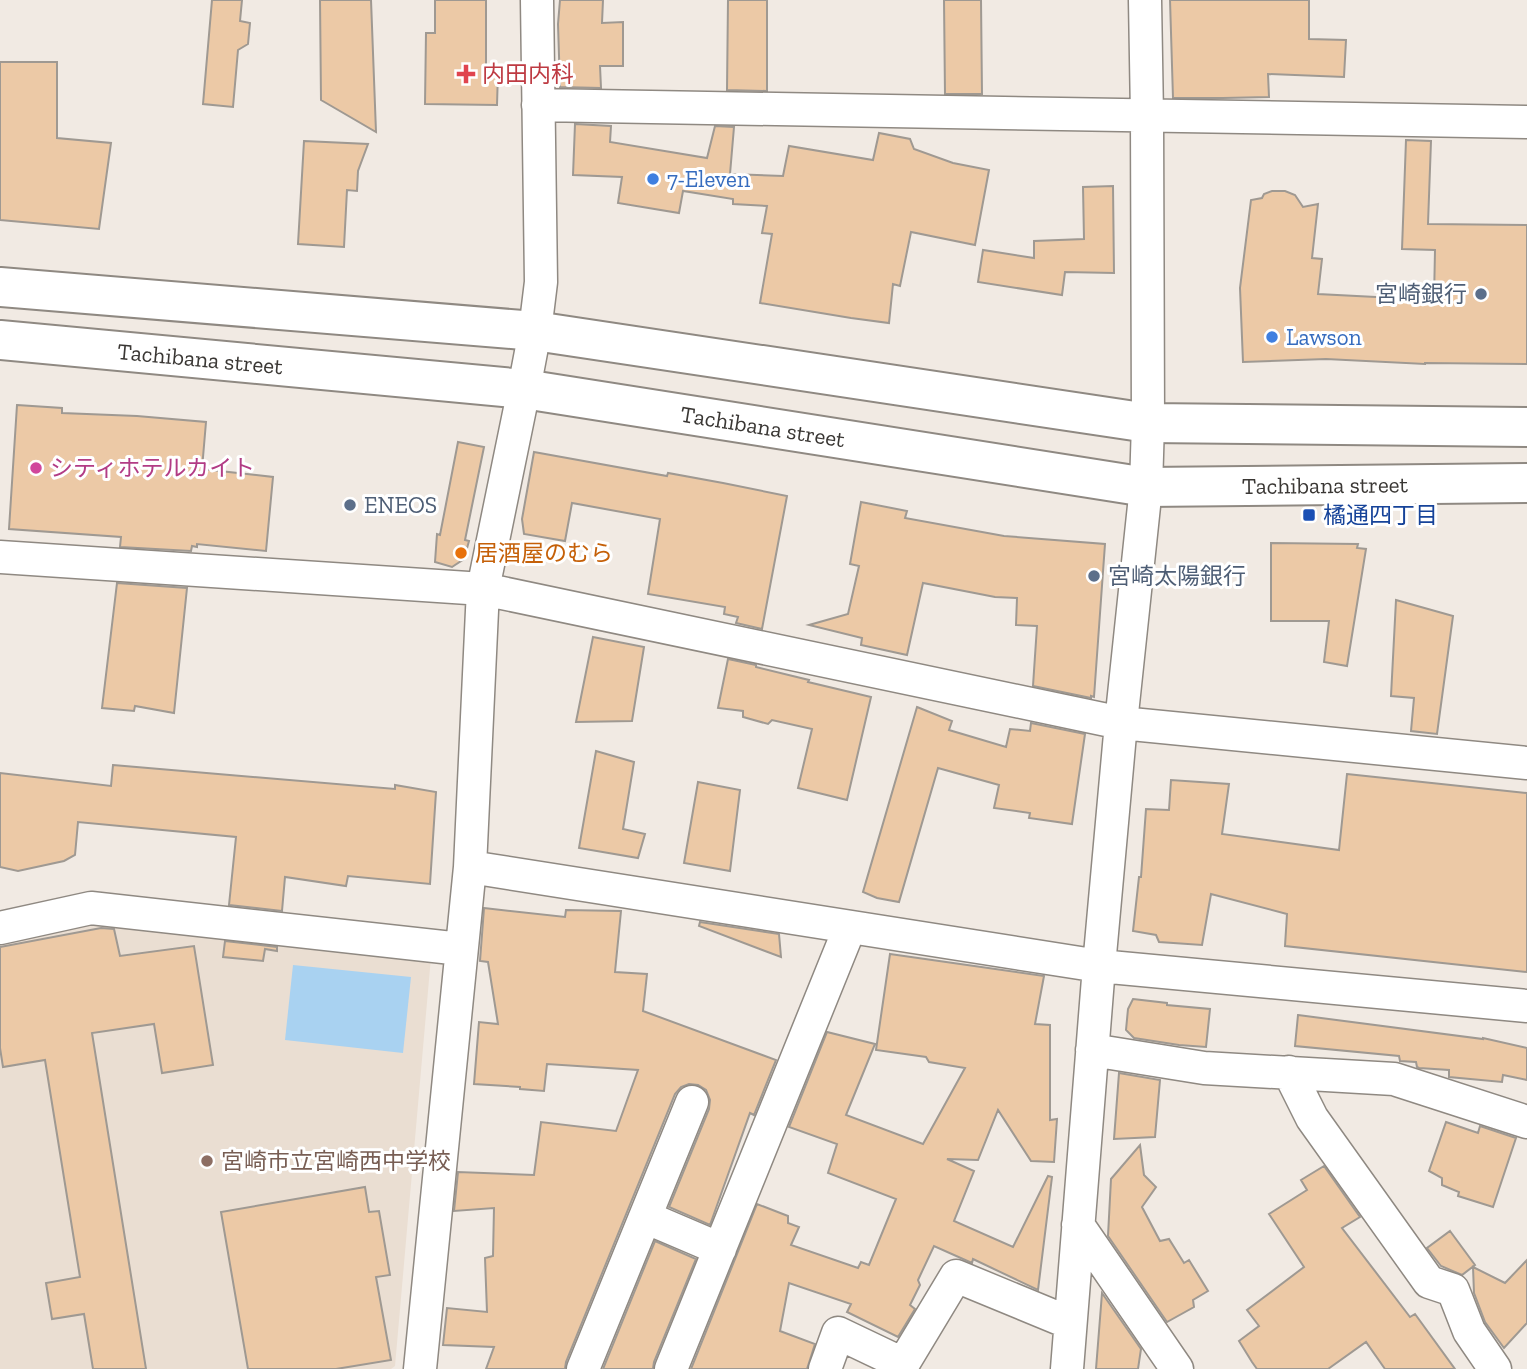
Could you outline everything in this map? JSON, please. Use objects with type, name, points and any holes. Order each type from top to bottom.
[{"type":"highway","points":[[0,287],[535,331],[1148,423],[1527,427]]},
{"type":"highway","name":"Tachibana street","points":[[0,340],[524,389],[1146,488],[1527,483]]},
{"type":"street","points":[[420,1369],[470,867],[483,589],[535,331],[541,282],[537,0]]},
{"type":"street","points":[[1067,1369],[1099,966],[1146,488],[1148,423],[1145,0]]},
{"type":"street","points":[[538,104],[1527,122]]},
{"type":"street","points":[[0,557],[483,589],[1121,723],[1527,763]]},
{"type":"street","points":[[470,867],[1099,966],[1527,1006]]},
{"type":"street","points":[[0,928],[91,908],[461,949]]},
{"type":"street","points":[[671,1369],[850,927]]},
{"type":"street","points":[[1092,1050],[1204,1068],[1394,1079],[1527,1122]]},
{"type":"street","points":[[1289,1072],[1312,1118],[1429,1282],[1453,1290],[1469,1331],[1495,1369]]},
{"type":"street","points":[[583,1369],[692,1102]]},
{"type":"street","points":[[645,1217],[720,1249]]},
{"type":"street","points":[[1079,1225],[1177,1369]]},
{"type":"street","points":[[825,1369],[838,1333],[903,1364],[956,1276],[1070,1322]]},
{"type":"shaded area","name":"宮崎市立宮崎西中学校","points":[[90,919],[431,957],[395,1366],[391,1369],[0,1369],[0,939]]},
{"type":"water","points":[[293,965],[411,977],[403,1053],[285,1040]]},
{"type":"building","points":[[212,0],[242,0],[240,21],[250,23],[248,44],[238,50],[233,107],[203,104]]},
{"type":"building","points":[[320,0],[371,0],[376,132],[321,100]]},
{"type":"building","points":[[435,0],[486,0],[486,71],[498,71],[497,105],[425,104],[426,33],[435,33]]},
{"type":"building","points":[[560,0],[603,0],[602,23],[623,22],[623,66],[600,66],[601,88],[560,87]]},
{"type":"building","points":[[728,0],[767,0],[767,91],[727,90]]},
{"type":"building","points":[[944,0],[981,0],[982,94],[945,94]]},
{"type":"building","points":[[1170,0],[1309,0],[1309,39],[1346,40],[1344,77],[1268,74],[1269,97],[1173,98]]},
{"type":"building","points":[[0,62],[57,62],[57,138],[111,143],[99,229],[0,220]]},
{"type":"building","points":[[575,124],[611,126],[610,142],[707,158],[715,126],[734,127],[730,174],[783,176],[789,146],[873,160],[879,133],[910,139],[914,149],[953,163],[989,170],[975,245],[911,232],[900,286],[893,284],[889,323],[760,303],[772,234],[762,233],[767,206],[733,204],[733,199],[683,191],[679,213],[618,203],[622,177],[573,175]]},
{"type":"building","points":[[1406,140],[1431,141],[1428,224],[1527,225],[1527,364],[1425,364],[1326,359],[1243,362],[1240,288],[1251,200],[1262,198],[1264,194],[1272,191],[1285,191],[1295,195],[1303,207],[1318,204],[1312,258],[1322,259],[1318,294],[1434,300],[1435,250],[1402,249]]},
{"type":"building","points":[[304,141],[368,144],[358,171],[357,191],[347,190],[344,247],[298,244]]},
{"type":"building","points":[[1113,186],[1114,273],[1065,272],[1062,295],[978,282],[983,250],[1034,258],[1034,241],[1084,239],[1083,187]]},
{"type":"building","points":[[17,405],[62,408],[62,413],[206,422],[202,469],[273,477],[266,551],[197,544],[197,547],[192,546],[191,551],[120,547],[121,537],[9,529]]},
{"type":"building","points":[[458,442],[484,447],[465,540],[469,541],[464,559],[452,567],[435,562],[437,534],[440,535]]},
{"type":"building","points":[[534,452],[667,476],[668,473],[787,496],[762,629],[736,623],[738,617],[724,614],[725,607],[648,594],[660,519],[572,503],[565,541],[524,534],[522,519]]},
{"type":"building","points":[[861,502],[907,511],[905,518],[1004,536],[1105,544],[1094,697],[1033,686],[1037,626],[1016,625],[1017,598],[995,597],[923,583],[907,655],[861,645],[862,638],[809,625],[848,614],[859,566],[850,564]]},
{"type":"building","points":[[1271,543],[1358,544],[1357,548],[1366,549],[1347,666],[1324,662],[1329,621],[1271,621]]},
{"type":"building","points":[[117,583],[187,588],[174,713],[135,706],[134,711],[102,708]]},
{"type":"building","points":[[1396,600],[1453,616],[1437,734],[1411,731],[1414,698],[1391,696]]},
{"type":"building","points":[[593,637],[644,647],[632,721],[576,722]]},
{"type":"building","points":[[728,659],[871,697],[847,800],[798,788],[812,729],[772,720],[768,724],[743,717],[743,711],[718,708]]},
{"type":"building","points":[[917,707],[952,721],[949,730],[1006,747],[1010,729],[1030,731],[1031,723],[1085,734],[1072,824],[1029,818],[1030,813],[994,808],[999,785],[938,768],[899,902],[863,892]]},
{"type":"building","points":[[596,751],[634,762],[623,829],[645,834],[638,858],[579,848]]},
{"type":"building","points":[[113,765],[395,789],[395,785],[436,792],[430,884],[348,876],[346,886],[285,877],[282,911],[229,905],[236,837],[78,822],[75,855],[64,861],[18,871],[0,867],[0,773],[111,786]]},
{"type":"building","points":[[1347,774],[1527,793],[1527,972],[1285,946],[1287,914],[1211,894],[1202,945],[1159,942],[1156,935],[1133,931],[1141,877],[1146,809],[1169,810],[1171,780],[1229,784],[1222,834],[1339,850]]},
{"type":"building","points":[[698,782],[740,790],[730,871],[684,863]]},
{"type":"building","points":[[484,908],[565,917],[566,910],[621,911],[615,972],[647,974],[643,1011],[776,1060],[754,1115],[750,1113],[710,1225],[669,1207],[709,1109],[710,1100],[706,1090],[698,1085],[681,1087],[675,1094],[565,1369],[486,1369],[494,1347],[443,1345],[447,1308],[487,1312],[485,1258],[493,1256],[494,1208],[454,1211],[458,1172],[534,1175],[541,1122],[616,1131],[638,1070],[547,1064],[544,1091],[474,1084],[479,1022],[498,1024],[488,962],[480,961]]},
{"type":"building","points":[[700,922],[779,934],[781,957],[699,926]]},
{"type":"building","points":[[101,928],[114,929],[120,956],[194,946],[213,1065],[162,1073],[154,1024],[92,1033],[146,1369],[93,1369],[84,1314],[52,1319],[46,1283],[80,1277],[45,1060],[3,1067],[0,1048],[0,947]]},
{"type":"building","points":[[225,941],[277,947],[277,951],[265,949],[263,961],[223,957]]},
{"type":"building","points":[[890,954],[1044,976],[1035,1024],[1050,1025],[1050,1120],[1057,1119],[1054,1162],[1031,1161],[998,1110],[978,1160],[947,1159],[974,1171],[954,1221],[1013,1247],[1048,1176],[1052,1177],[1038,1290],[973,1259],[972,1263],[934,1246],[910,1305],[915,1309],[898,1337],[847,1312],[851,1304],[789,1283],[780,1331],[815,1344],[807,1369],[691,1369],[757,1204],[788,1216],[788,1223],[799,1227],[791,1245],[858,1268],[861,1262],[869,1265],[896,1199],[828,1173],[837,1144],[789,1127],[827,1032],[875,1044],[846,1115],[923,1144],[965,1068],[929,1062],[926,1057],[876,1050]]},
{"type":"building","points":[[1133,999],[1210,1009],[1206,1047],[1134,1038],[1126,1030],[1128,1009]]},
{"type":"building","points":[[1298,1015],[1483,1038],[1527,1048],[1527,1080],[1503,1075],[1502,1082],[1449,1077],[1449,1070],[1419,1068],[1416,1062],[1400,1061],[1399,1056],[1295,1046]]},
{"type":"building","points":[[1119,1073],[1160,1080],[1155,1137],[1114,1139]]},
{"type":"building","points":[[1446,1122],[1478,1133],[1480,1126],[1516,1138],[1493,1207],[1458,1196],[1459,1192],[1442,1185],[1442,1178],[1429,1171]]},
{"type":"building","points":[[1140,1145],[1144,1175],[1156,1187],[1142,1207],[1160,1241],[1169,1239],[1184,1263],[1189,1260],[1208,1291],[1193,1300],[1194,1307],[1167,1322],[1108,1236],[1111,1179]]},
{"type":"building","points":[[1324,1166],[1360,1217],[1342,1228],[1410,1317],[1415,1314],[1455,1369],[1385,1369],[1366,1342],[1328,1369],[1257,1369],[1252,1362],[1239,1341],[1259,1326],[1247,1310],[1304,1267],[1269,1214],[1307,1190],[1301,1180]]},
{"type":"building","points":[[365,1187],[369,1212],[379,1211],[390,1275],[376,1277],[391,1360],[336,1369],[248,1369],[221,1212]]},
{"type":"building","points":[[1450,1231],[1475,1265],[1462,1275],[1441,1266],[1427,1248]]},
{"type":"building","points":[[655,1241],[696,1259],[653,1369],[603,1369]]},
{"type":"building","points":[[1527,1260],[1527,1323],[1504,1348],[1485,1322],[1474,1293],[1473,1267],[1505,1283]]},
{"type":"building","points":[[1102,1293],[1141,1349],[1138,1369],[1096,1369]]},
{"type":"place","name":"内田内科","points":[[466,74]]},
{"type":"place","name":"7-Eleven","points":[[653,179]]},
{"type":"place","name":"宮崎銀行","points":[[1481,294]]},
{"type":"place","name":"Lawson","points":[[1272,337]]},
{"type":"place","name":"シティホテルカイト","points":[[36,468]]},
{"type":"place","name":"ENEOS","points":[[350,505]]},
{"type":"place","name":"橘通四丁目","points":[[1309,515]]},
{"type":"place","name":"居酒屋のむら","points":[[461,553]]},
{"type":"place","name":"宮崎太陽銀行","points":[[1094,576]]},
{"type":"place","name":"宮崎市立宮崎西中学校","points":[[207,1161]]}]
